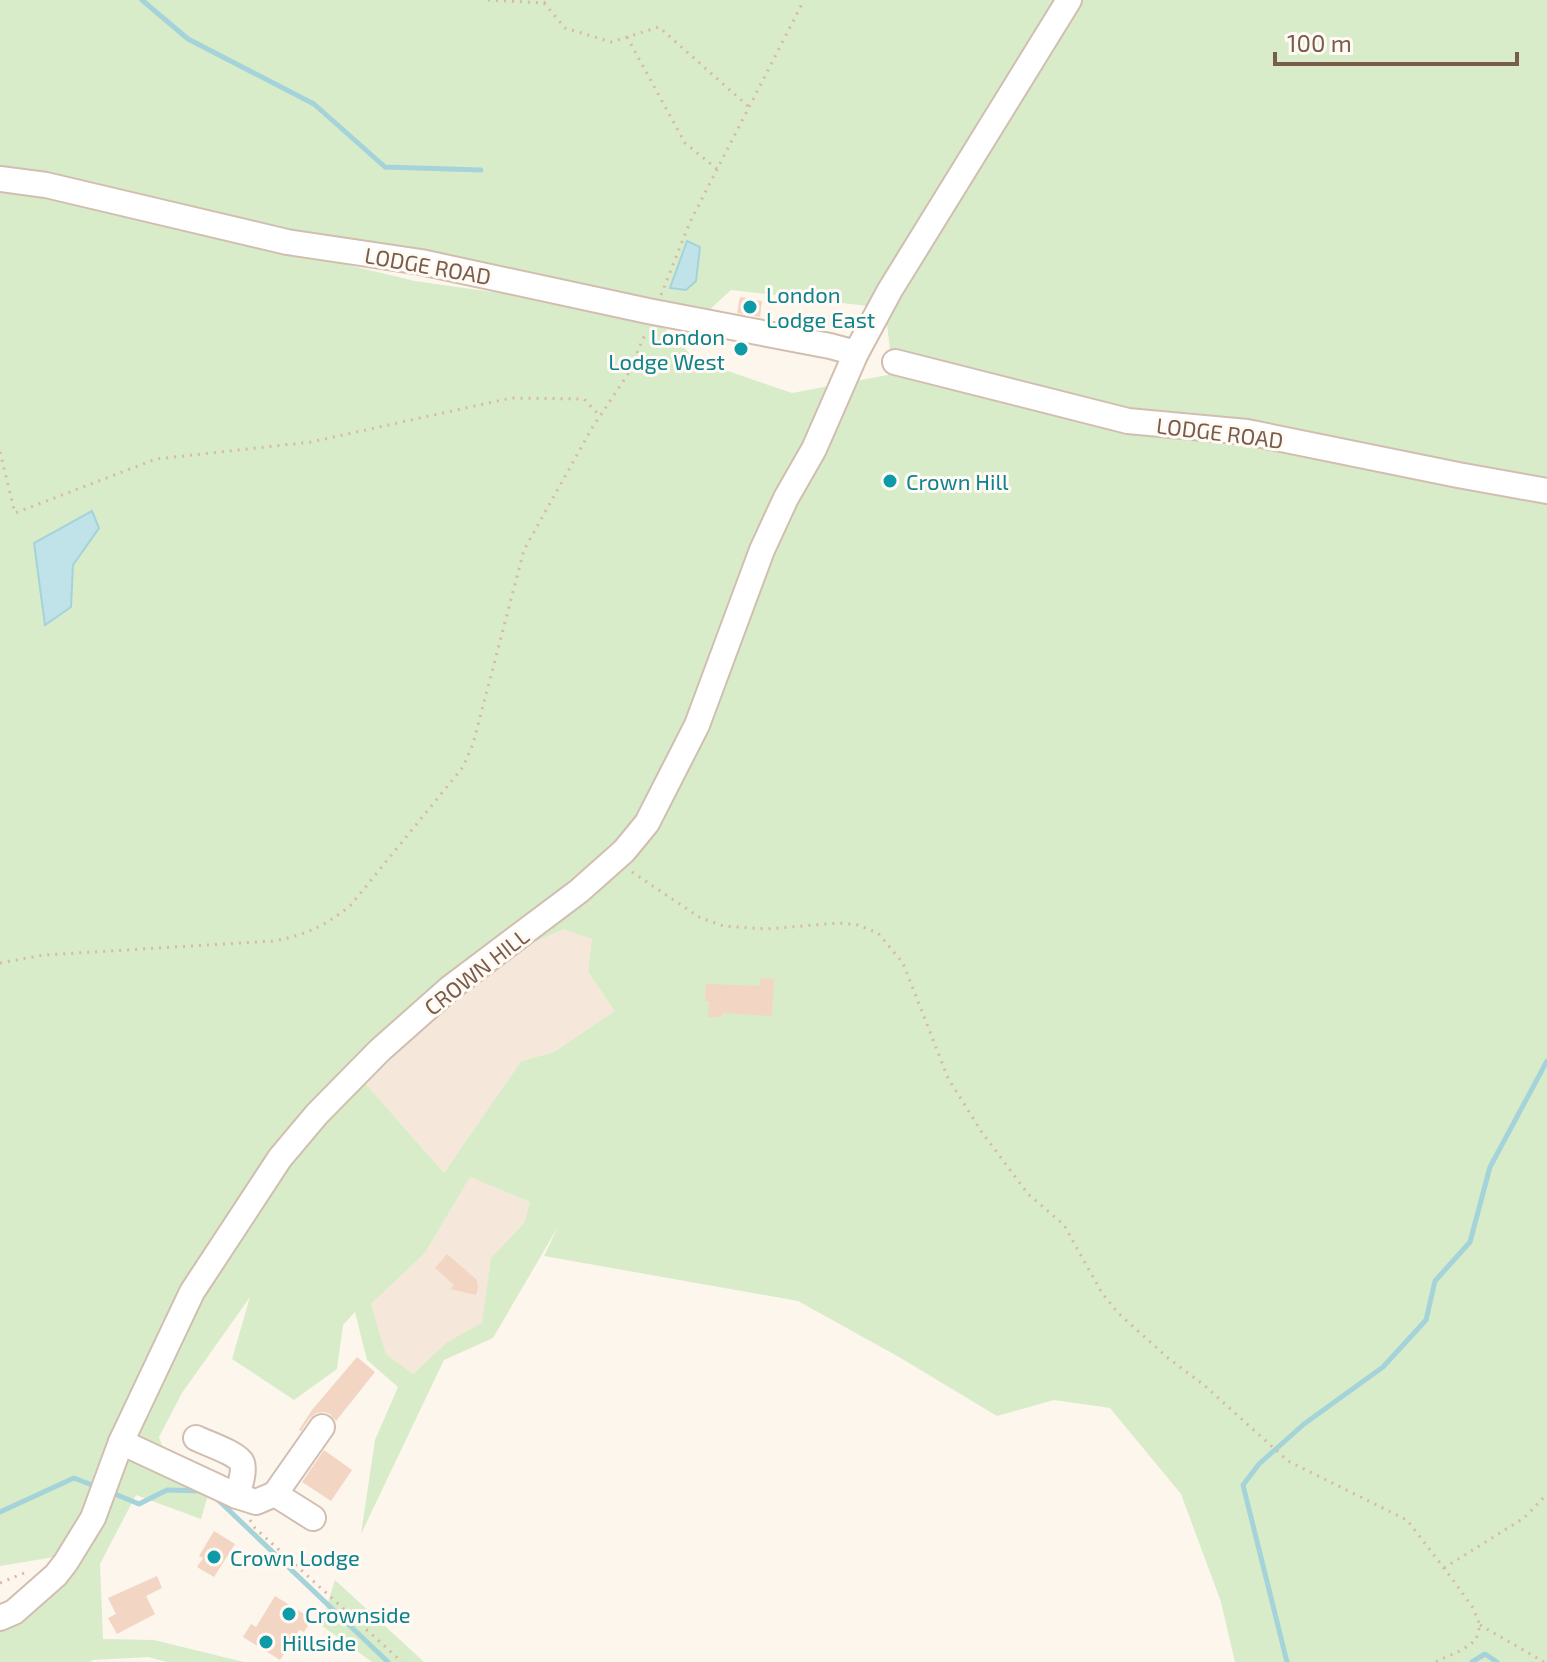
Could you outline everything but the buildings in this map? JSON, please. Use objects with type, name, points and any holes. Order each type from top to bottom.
[{"type":"street","name":"CROWN HILL","points":[[0,1618],[14,1612],[56,1575],[93,1518],[121,1442],[192,1292],[280,1158],[317,1114],[380,1050],[450,988],[579,891],[624,851],[647,823],[697,725],[762,550],[786,498],[814,449],[856,353],[890,290],[1069,0]]},
{"type":"street","name":"LODGE ROAD","points":[[0,179],[46,185],[287,242],[421,262],[856,353]]},
{"type":"street","name":"LODGE ROAD","points":[[895,362],[1128,421],[1247,432],[1547,491]]},
{"type":"street","points":[[121,1442],[256,1502],[275,1494],[322,1427]]},
{"type":"street","points":[[196,1438],[242,1462],[237,1496]]},
{"type":"street","points":[[275,1494],[313,1518]]},
{"type":"path","points":[[488,0],[546,1],[565,28],[611,42],[659,27],[749,107]]},
{"type":"path","points":[[0,963],[44,955],[273,941],[327,924],[350,906],[463,767],[473,744],[524,550],[600,416],[628,374],[690,222],[804,0]]},
{"type":"path","points":[[627,37],[685,143],[717,169]]},
{"type":"path","points":[[0,452],[15,513],[156,459],[311,442],[511,398],[584,399],[600,416]]},
{"type":"path","points":[[611,863],[638,874],[699,917],[723,926],[766,929],[839,923],[858,925],[878,933],[903,963],[948,1078],[981,1131],[1028,1194],[1064,1225],[1102,1293],[1118,1313],[1288,1461],[1407,1520],[1444,1568],[1473,1608],[1480,1625],[1476,1640],[1435,1662]]},
{"type":"path","points":[[1444,1568],[1524,1518],[1547,1494]]},
{"type":"path","points":[[237,1496],[255,1528],[402,1662]]},
{"type":"path","points":[[0,1583],[32,1570]]},
{"type":"path","points":[[1480,1625],[1544,1662]]},
{"type":"shaded area","points":[[564,929],[593,939],[588,972],[616,1011],[554,1052],[521,1061],[444,1173],[357,1074],[480,966]]},
{"type":"shaded area","points":[[470,1177],[530,1202],[524,1223],[491,1258],[483,1323],[447,1342],[413,1374],[386,1354],[371,1304],[425,1253]]},
{"type":"green space","points":[[0,0],[1547,0],[1547,1662],[1235,1662],[1221,1602],[1181,1494],[1110,1408],[1054,1400],[997,1416],[798,1301],[544,1256],[559,1225],[493,1338],[444,1360],[361,1534],[375,1440],[398,1387],[367,1360],[355,1312],[343,1325],[337,1369],[294,1400],[232,1359],[250,1297],[182,1393],[159,1437],[171,1471],[209,1492],[201,1519],[136,1495],[100,1564],[103,1639],[154,1640],[244,1662],[167,1662],[148,1657],[90,1662],[0,1662],[0,1620],[60,1556],[0,1566],[0,182],[415,281],[648,314],[696,360],[792,393],[893,374],[885,308],[731,290],[707,312],[0,174]],"holes":[[[564,929],[592,939],[588,972],[615,1011],[554,1052],[521,1061],[444,1173],[357,1074],[480,966]],[[470,1177],[530,1202],[524,1223],[491,1258],[482,1323],[447,1342],[413,1374],[386,1354],[371,1304],[425,1253]]]},
{"type":"green space","points":[[335,1580],[424,1662],[372,1662],[321,1625]]},
{"type":"water","points":[[687,241],[700,247],[696,281],[686,290],[670,288]]},
{"type":"water","points":[[92,511],[99,528],[73,565],[71,607],[45,625],[34,543]]},
{"type":"waterway","points":[[142,0],[188,39],[314,104],[385,167],[481,170]]},
{"type":"waterway","points":[[1287,1662],[1243,1485],[1259,1464],[1304,1424],[1383,1367],[1426,1320],[1435,1281],[1470,1242],[1490,1167],[1547,1061]]},
{"type":"waterway","points":[[0,1512],[74,1478],[97,1487]]},
{"type":"waterway","points":[[110,1492],[139,1504],[167,1490],[203,1491]]},
{"type":"waterway","points":[[215,1497],[388,1662]]},
{"type":"waterway","points":[[1472,1662],[1485,1654],[1497,1662]]},
{"type":"place","name":"London Lodge East","points":[[750,307]]},
{"type":"place","name":"London Lodge West","points":[[741,349]]},
{"type":"place","name":"Crown Hill","points":[[890,481]]},
{"type":"place","name":"Crown Lodge","points":[[214,1557]]},
{"type":"place","name":"Crownside","points":[[289,1614]]},
{"type":"place","name":"Hillside","points":[[266,1642]]}]
